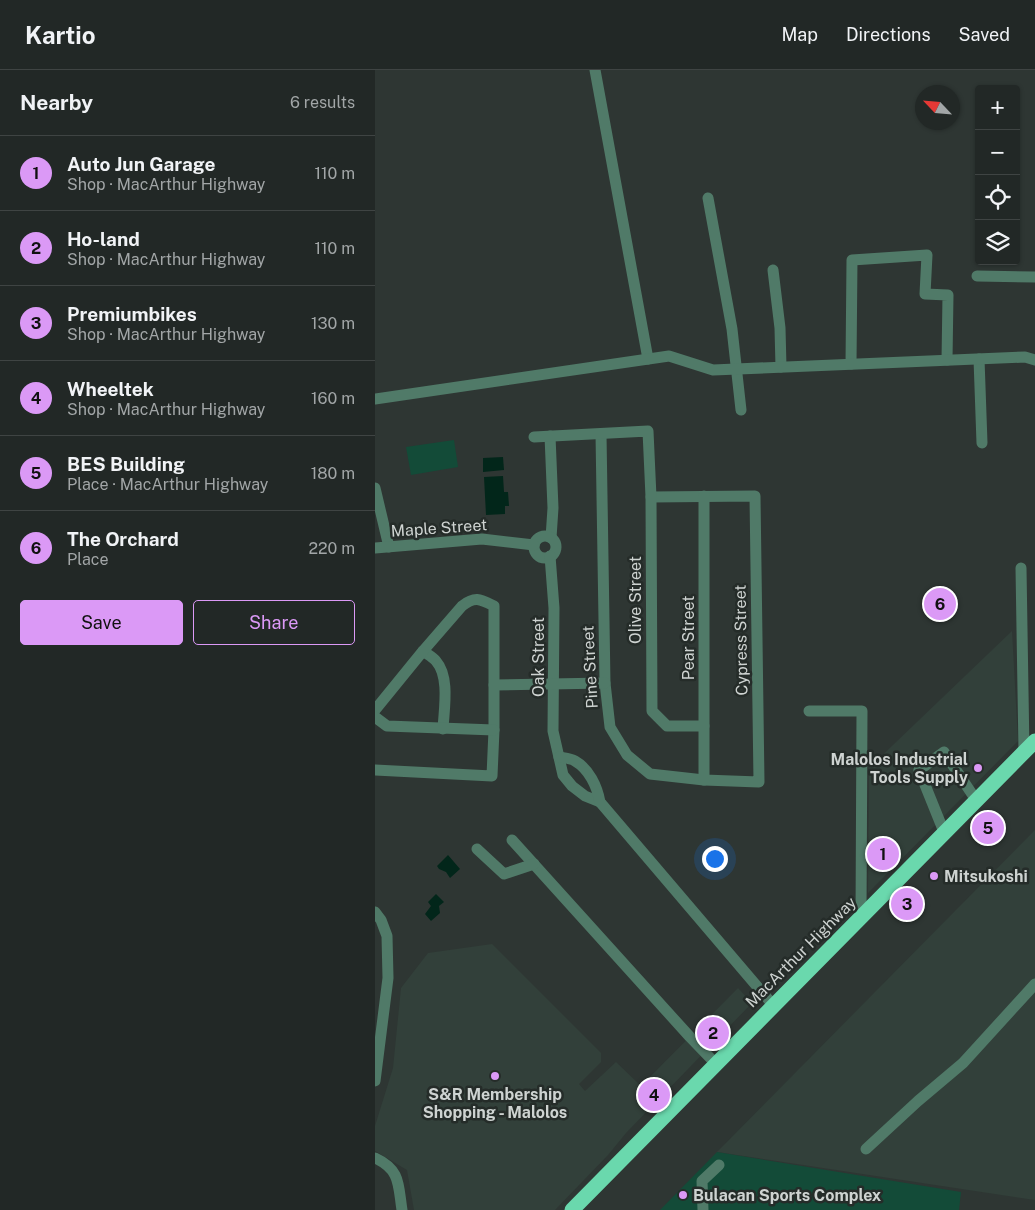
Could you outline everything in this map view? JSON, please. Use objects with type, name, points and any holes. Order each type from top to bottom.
[{"type":"highway","name":"MacArthur Highway","points":[[572,1210],[1035,741]]},
{"type":"street","points":[[595,70],[649,359]]},
{"type":"street","points":[[707,198],[732,329],[741,410]]},
{"type":"street","points":[[851,364],[852,260],[927,255],[925,294],[948,296],[947,360]]},
{"type":"street","points":[[773,270],[780,328],[781,367]]},
{"type":"street","points":[[977,276],[1035,277]]},
{"type":"street","points":[[375,399],[669,356],[713,370],[1025,357],[1035,360]]},
{"type":"street","points":[[979,359],[982,443]]},
{"type":"street","name":"Olive Street","points":[[601,434],[648,431],[651,497],[652,711],[667,726],[704,726]]},
{"type":"street","points":[[534,437],[601,434]]},
{"type":"street","name":"Pine Street","points":[[601,434],[605,683],[609,727],[627,754],[649,774],[704,780],[759,782]]},
{"type":"street","points":[[550,436],[553,508],[551,538],[555,547],[553,554],[550,556],[539,556],[534,549],[534,545],[541,537],[551,538]]},
{"type":"street","points":[[375,488],[389,548]]},
{"type":"street","points":[[651,497],[704,496]]},
{"type":"street","name":"Cypress Street","points":[[704,496],[755,496],[759,782]]},
{"type":"street","name":"Pear Street","points":[[704,496],[704,780]]},
{"type":"street","name":"Maple Street","points":[[375,548],[483,539],[534,545]]},
{"type":"street","name":"Oak Street","points":[[550,556],[554,608],[555,684],[553,731],[563,775],[572,786],[585,796],[600,802]]},
{"type":"street","points":[[1021,568],[1024,752]]},
{"type":"street","points":[[375,710],[463,606],[470,600],[481,599],[494,606],[492,776],[375,770]]},
{"type":"street","points":[[423,651],[437,661],[444,683],[443,729]]},
{"type":"street","points":[[494,685],[605,683]]},
{"type":"street","points":[[809,710],[862,711],[861,917]]},
{"type":"street","points":[[375,717],[387,726],[494,730]]},
{"type":"street","points":[[944,832],[919,770],[945,752],[976,800]]},
{"type":"street","points":[[559,757],[574,760],[587,772],[597,787],[600,802],[773,1005]]},
{"type":"street","points":[[513,840],[683,1030],[716,1064]]},
{"type":"street","points":[[477,849],[503,874],[534,864]]},
{"type":"street","points":[[375,912],[381,920],[387,936],[388,978],[375,1081]]},
{"type":"street","points":[[866,1149],[918,1101],[963,1064],[1035,984]]},
{"type":"street","points":[[375,1158],[383,1161],[397,1174],[402,1210]]},
{"type":"street","points":[[703,1210],[702,1181],[719,1165]]},
{"type":"shaded area","points":[[454,440],[458,467],[411,475],[406,447]]},
{"type":"shaded area","points":[[503,457],[504,470],[483,472],[483,458]]},
{"type":"shaded area","points":[[503,476],[504,492],[508,492],[509,506],[505,506],[505,514],[486,515],[484,477]]},
{"type":"shaded area","points":[[1012,631],[1018,741],[868,893],[869,768]]},
{"type":"shaded area","points":[[1035,830],[1035,1200],[717,1152]]},
{"type":"shaded area","points":[[448,855],[460,869],[450,878],[446,872],[437,866]]},
{"type":"shaded area","points":[[436,894],[444,902],[439,906],[440,913],[431,921],[425,914],[431,906],[428,902]]},
{"type":"shaded area","name":"S&R Membership Shopping - Malolos","points":[[492,944],[601,1053],[601,1062],[579,1084],[585,1091],[616,1062],[641,1086],[738,988],[752,1003],[626,1133],[608,1155],[555,1210],[414,1210],[407,1170],[375,1151],[375,1126],[393,1068],[401,988],[428,953]]},
{"type":"shaded area","points":[[717,1152],[961,1192],[959,1210],[660,1210]]},
{"type":"place","name":"The Orchard","points":[[940,604]]},
{"type":"place","name":"Malolos Industrial Tools Supply","points":[[978,768]]},
{"type":"place","name":"BES Building","points":[[988,828]]},
{"type":"place","name":"Auto Jun Garage","points":[[883,854]]},
{"type":"place","name":"Mitsukoshi","points":[[934,876]]},
{"type":"place","name":"Premiumbikes","points":[[907,904]]},
{"type":"place","name":"Ho-land","points":[[713,1033]]},
{"type":"place","name":"S&R Membership Shopping - Malolos","points":[[495,1076]]},
{"type":"place","name":"Wheeltek","points":[[654,1095]]},
{"type":"place","name":"Bulacan Sports Complex","points":[[683,1195]]}]
